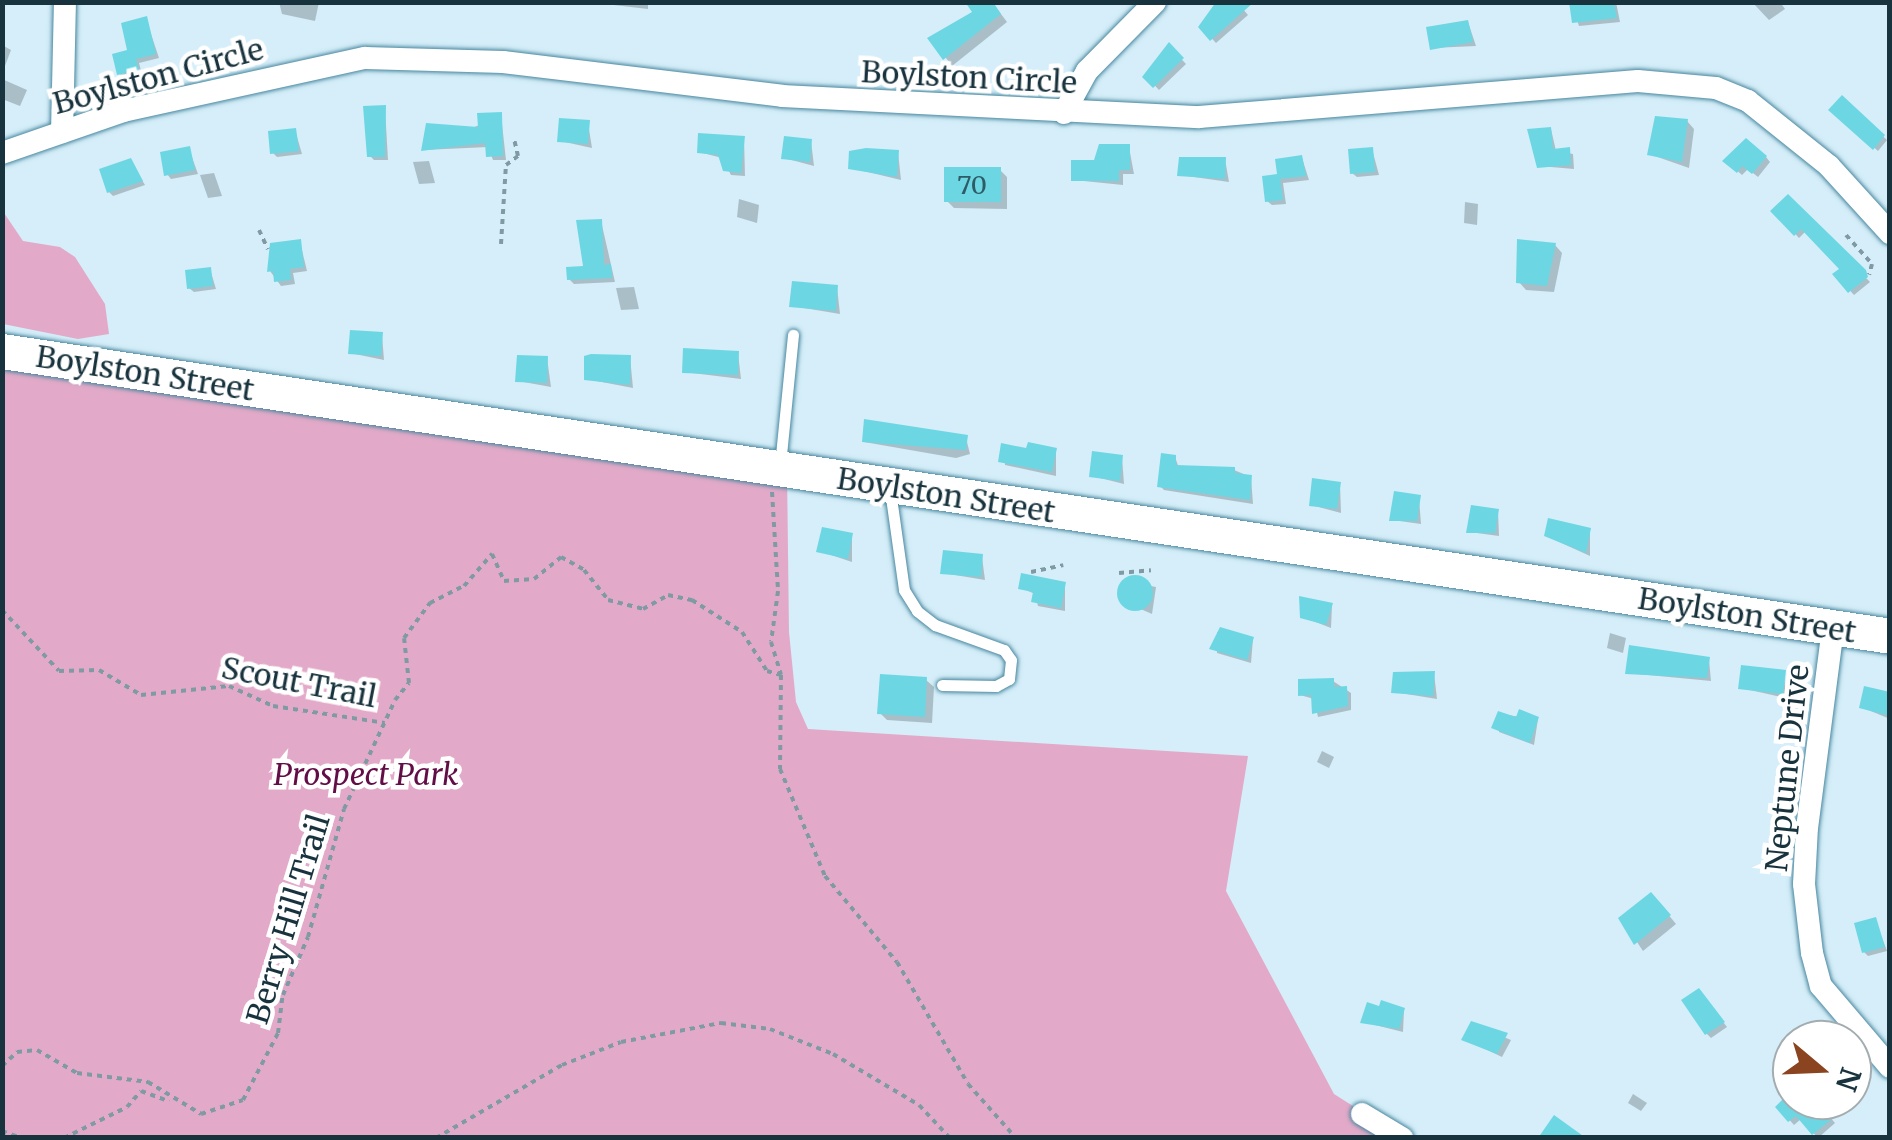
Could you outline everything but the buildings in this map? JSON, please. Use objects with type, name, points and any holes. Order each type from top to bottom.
[{"type":"main road","name":"Boylston Street","points":[[2,351],[1890,636]]},
{"type":"street","points":[[62,132],[65,2]]},
{"type":"street","points":[[1064,112],[1087,72],[1155,2]]},
{"type":"street","name":"Boylston Circle","points":[[2,153],[62,132],[278,74],[365,58],[418,57],[615,72],[782,96],[1064,112],[1263,115],[1529,86],[1684,83],[1748,101],[1782,124],[1890,233]]},
{"type":"street","name":"Neptune Drive","points":[[1833,628],[1806,827],[1804,884],[1812,954],[1822,986],[1890,1068]]},
{"type":"street","points":[[1362,1114],[1402,1138]]},
{"type":"lane","points":[[774,468],[793,335]]},
{"type":"lane","points":[[890,486],[904,590],[917,611],[935,624],[1004,650],[1011,660],[1009,679],[996,686],[942,685]]},
{"type":"path","points":[[501,244],[506,165],[518,156],[514,139]]},
{"type":"path","points":[[258,230],[268,249]]},
{"type":"path","points":[[1846,236],[1872,264],[1869,276]]},
{"type":"path","points":[[774,468],[778,592],[770,642],[781,675],[780,769],[834,892],[897,962],[975,1094],[1016,1138]]},
{"type":"path","name":"Berry Hill Trail","points":[[2,1066],[17,1052],[37,1050],[77,1072],[148,1082],[174,1102],[201,1114],[221,1112],[253,1088],[278,1033],[282,995],[308,937],[344,809],[385,722],[409,683],[404,638],[430,603],[464,586],[494,553],[504,582],[534,579],[561,557],[584,570],[608,600],[643,609],[668,595],[692,600],[742,632],[767,671],[781,675]]},
{"type":"path","points":[[1031,572],[1043,566],[1063,566]]},
{"type":"path","points":[[1042,574],[1043,566]]},
{"type":"path","points":[[1119,573],[1151,570]]},
{"type":"path","name":"Scout Trail","points":[[2,610],[58,671],[99,670],[141,695],[229,686],[273,706],[385,722]]},
{"type":"path","points":[[436,1138],[562,1064],[652,1034],[721,1023],[770,1029],[833,1054],[919,1105],[950,1138]]},
{"type":"path","points":[[64,1138],[127,1108],[141,1091],[174,1102]]},
{"type":"path","points":[[2,1131],[21,1138]]},
{"type":"green space","points":[[2,210],[23,241],[60,247],[75,257],[105,304],[109,334],[78,339],[3,324]]},
{"type":"green space","name":"Prospect Park","points":[[2,351],[787,470],[789,632],[796,702],[808,729],[1248,756],[1226,891],[1334,1094],[1402,1137],[3,1137]]}]
